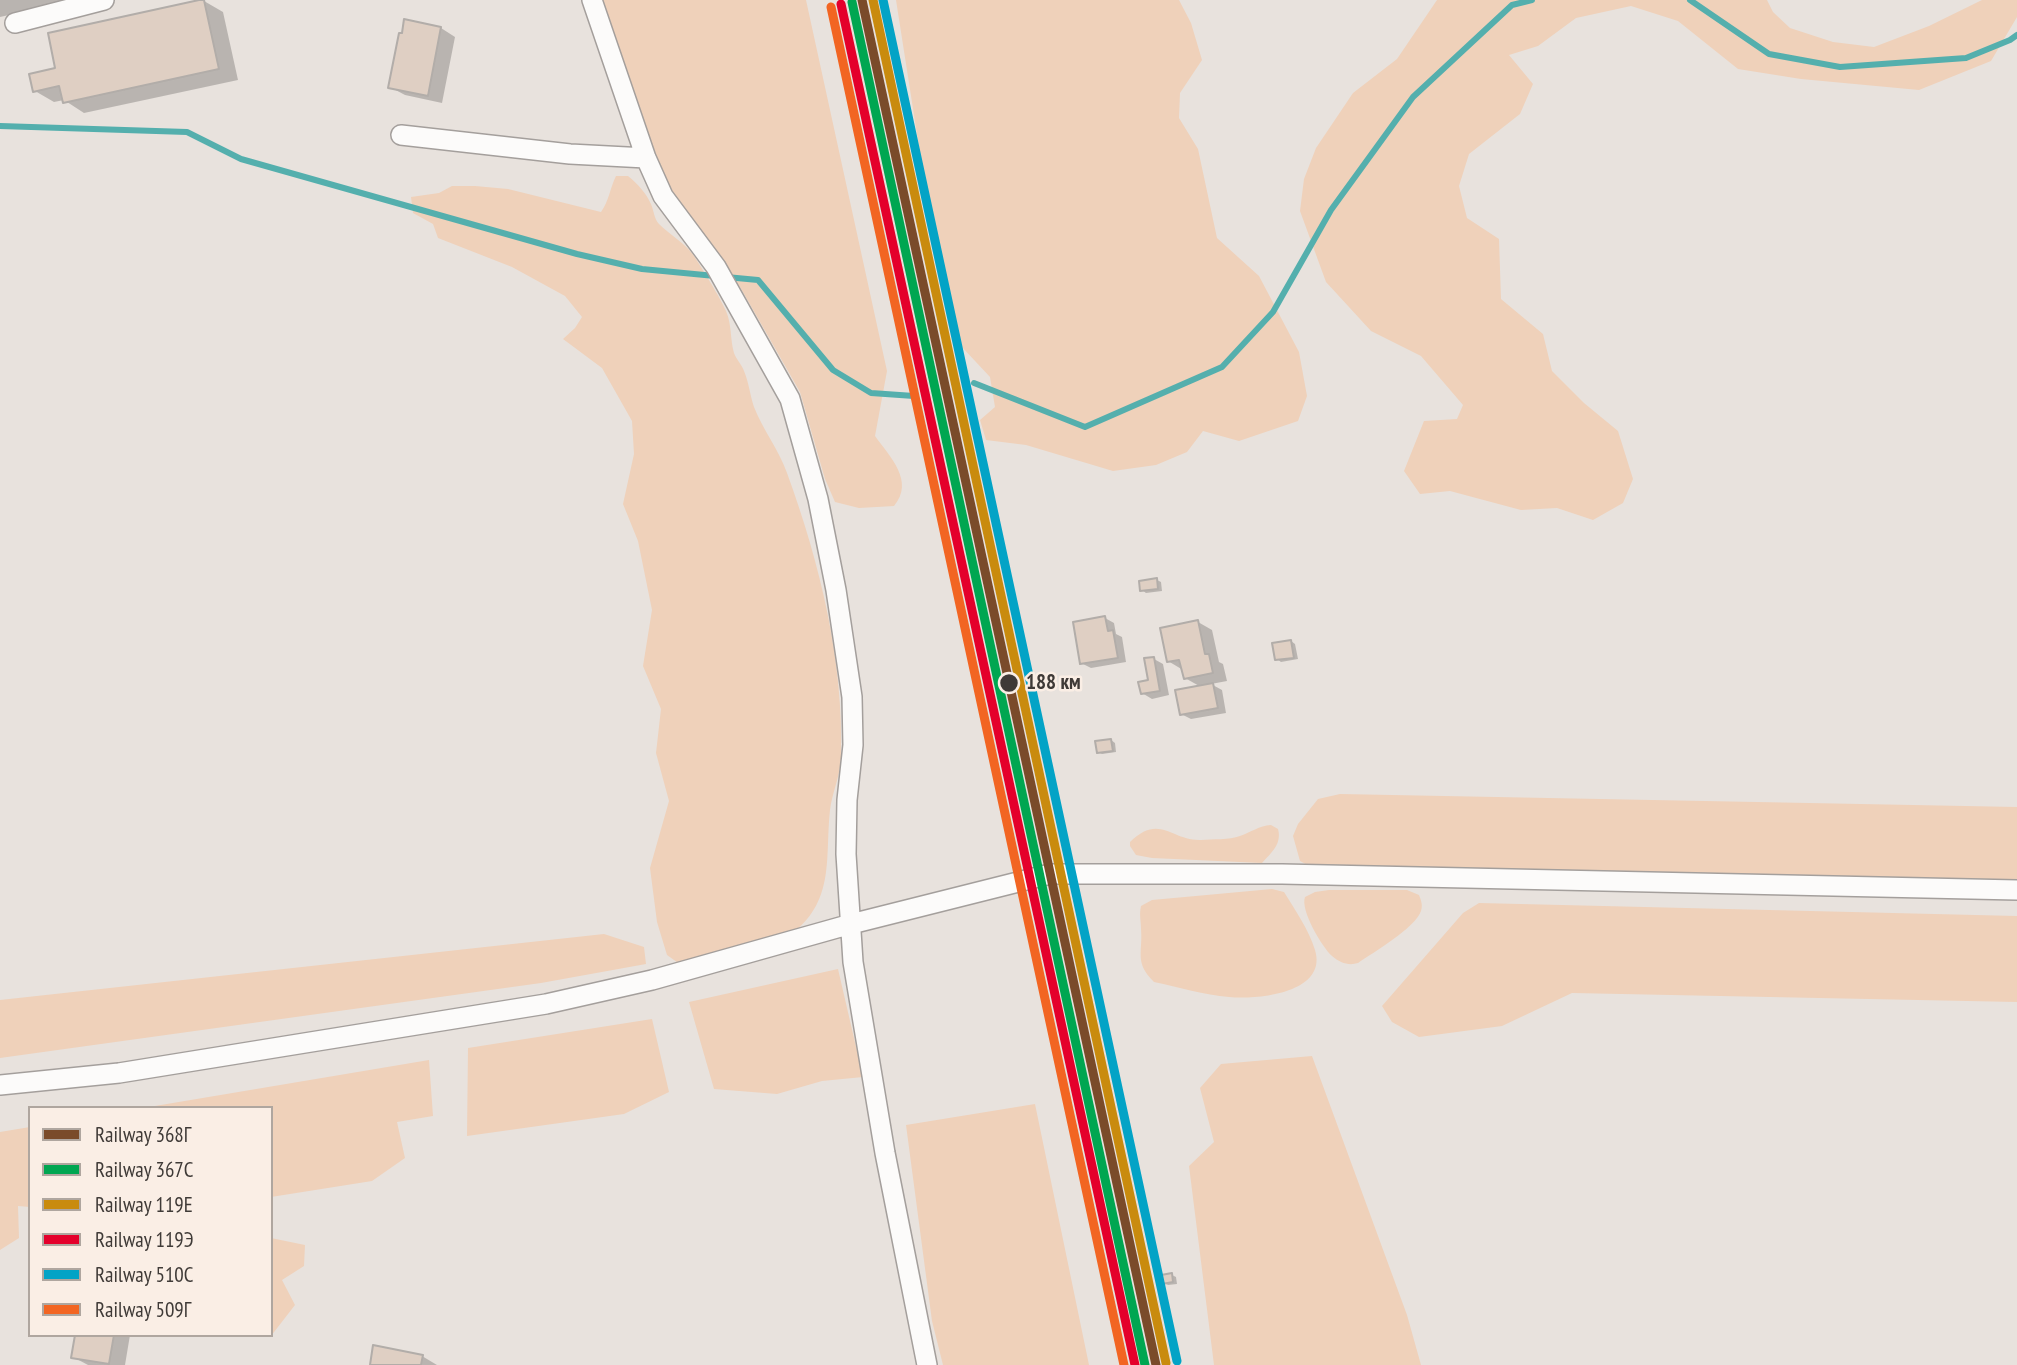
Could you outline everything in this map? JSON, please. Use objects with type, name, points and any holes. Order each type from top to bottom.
[{"type":"street","points":[[15,23],[104,0]]},
{"type":"street","points":[[592,0],[646,158],[663,196],[716,267],[790,399],[818,499],[852,697],[853,745],[846,854],[855,976],[927,1365]]},
{"type":"street","points":[[401,135],[570,154],[646,158]]},
{"type":"street","points":[[0,1085],[119,1073],[546,1004],[652,980],[852,924],[1050,874],[1282,874],[2017,890]]},
{"type":"shaded area","points":[[601,0],[806,0],[887,371],[875,436],[893,461],[901,478],[900,497],[894,506],[859,508],[835,502],[825,479],[800,392],[740,287],[669,191]]},
{"type":"shaded area","points":[[896,0],[1179,0],[1191,23],[1202,60],[1180,93],[1179,118],[1198,149],[1217,238],[1259,276],[1299,352],[1307,396],[1298,421],[1239,441],[1203,431],[1187,452],[1156,465],[1113,471],[1026,445],[986,440],[980,420],[995,407],[990,377],[961,346],[948,314]]},
{"type":"shaded area","points":[[1437,0],[1767,0],[1773,12],[1790,28],[1833,42],[1874,47],[1929,26],[1982,0],[2017,0],[2017,17],[1991,61],[1919,90],[1801,79],[1738,69],[1678,21],[1631,6],[1576,18],[1538,46],[1509,55],[1533,84],[1520,114],[1469,154],[1459,186],[1467,218],[1499,239],[1501,299],[1543,334],[1552,371],[1584,403],[1618,431],[1633,479],[1623,503],[1593,520],[1557,508],[1521,510],[1450,491],[1420,494],[1404,471],[1424,421],[1457,419],[1463,405],[1421,356],[1371,331],[1326,282],[1300,211],[1304,179],[1316,148],[1353,93],[1397,59]]},
{"type":"shaded area","points":[[616,176],[628,176],[647,196],[657,222],[694,256],[726,311],[734,353],[744,371],[754,407],[784,465],[810,542],[828,613],[841,722],[841,758],[830,810],[826,876],[816,906],[794,932],[681,965],[667,955],[657,922],[650,868],[669,801],[656,753],[661,709],[643,666],[652,610],[638,541],[623,504],[634,454],[632,421],[602,368],[563,339],[582,317],[565,296],[512,267],[438,238],[433,224],[413,213],[411,197],[439,193],[452,186],[475,186],[508,189],[601,212]]},
{"type":"shaded area","points":[[1340,794],[2017,807],[2017,882],[1313,868],[1300,861],[1293,836],[1298,824],[1318,799]]},
{"type":"shaded area","points":[[1271,825],[1278,829],[1279,839],[1262,863],[1152,858],[1136,855],[1130,846],[1130,842],[1140,834],[1150,830],[1166,830],[1191,839],[1226,839]]},
{"type":"shaded area","points":[[1272,889],[1284,892],[1315,950],[1316,964],[1311,976],[1301,985],[1272,995],[1229,997],[1154,982],[1144,969],[1141,957],[1141,906],[1152,900]]},
{"type":"shaded area","points":[[1329,890],[1407,890],[1419,895],[1422,909],[1411,925],[1393,939],[1358,963],[1348,964],[1328,951],[1313,928],[1304,903],[1305,897]]},
{"type":"shaded area","points":[[1479,903],[2017,916],[2017,1002],[1572,993],[1502,1026],[1419,1037],[1392,1022],[1382,1006],[1463,913]]},
{"type":"shaded area","points":[[604,934],[644,947],[646,964],[541,983],[0,1058],[0,1000]]},
{"type":"shaded area","points":[[838,969],[863,1077],[822,1081],[777,1094],[714,1089],[689,1002]]},
{"type":"shaded area","points":[[652,1019],[669,1092],[624,1114],[467,1136],[468,1048]]},
{"type":"shaded area","points":[[1312,1056],[1407,1315],[1421,1365],[1214,1365],[1189,1166],[1214,1142],[1200,1088],[1221,1064]]},
{"type":"shaded area","points":[[429,1060],[433,1116],[397,1122],[405,1158],[372,1181],[273,1197],[273,1106],[155,1106]]},
{"type":"shaded area","points":[[1035,1104],[1089,1365],[943,1365],[932,1321],[906,1125]]},
{"type":"shaded area","points":[[28,1127],[28,1207],[18,1206],[19,1238],[0,1250],[0,1132]]},
{"type":"shaded area","points":[[273,1238],[305,1245],[304,1266],[282,1280],[295,1305],[273,1333]]},
{"type":"building","points":[[204,0],[219,69],[63,103],[59,86],[33,92],[29,74],[55,68],[48,33]]},
{"type":"building","points":[[404,19],[441,27],[428,96],[388,88]]},
{"type":"building","points":[[1157,578],[1158,589],[1140,591],[1139,581]]},
{"type":"building","points":[[1105,616],[1108,631],[1113,630],[1118,658],[1080,664],[1073,622]]},
{"type":"building","points":[[1198,620],[1205,654],[1209,654],[1213,673],[1184,679],[1179,660],[1167,662],[1160,628]]},
{"type":"building","points":[[1291,640],[1294,658],[1275,660],[1272,643]]},
{"type":"building","points":[[1154,657],[1160,691],[1141,694],[1138,682],[1148,680],[1144,658]]},
{"type":"building","points":[[1213,683],[1218,708],[1180,715],[1175,690]]},
{"type":"building","points":[[1111,739],[1113,751],[1097,753],[1095,741]]},
{"type":"building","points":[[1172,1273],[1173,1282],[1162,1284],[1161,1275]]},
{"type":"building","points":[[75,1337],[114,1337],[109,1364],[71,1358]]},
{"type":"building","points":[[373,1345],[423,1355],[421,1365],[370,1365]]},
{"type":"waterway","points":[[974,383],[1085,427],[1222,367],[1273,312],[1331,210],[1413,97],[1512,5],[1532,0]]},
{"type":"waterway","points":[[1690,0],[1769,54],[1840,67],[1966,58],[2017,35]]},
{"type":"waterway","points":[[0,126],[187,132],[241,159],[577,254],[642,269],[715,276]]},
{"type":"waterway","points":[[726,277],[758,280],[833,370],[871,393],[914,396]]},
{"type":"rail line","name":"368Г","points":[[862,0],[1156,1365]]},
{"type":"rail line","name":"119Е","points":[[873,0],[1166,1363]]},
{"type":"rail line","name":"510С","points":[[883,0],[1177,1361]]},
{"type":"rail line","name":"367С","points":[[852,2],[1145,1365]]},
{"type":"rail line","name":"119Э","points":[[841,4],[1135,1365]]},
{"type":"rail line","name":"509Г","points":[[831,7],[1124,1365]]},
{"type":"place","name":"188 км","points":[[1009,683]]}]
